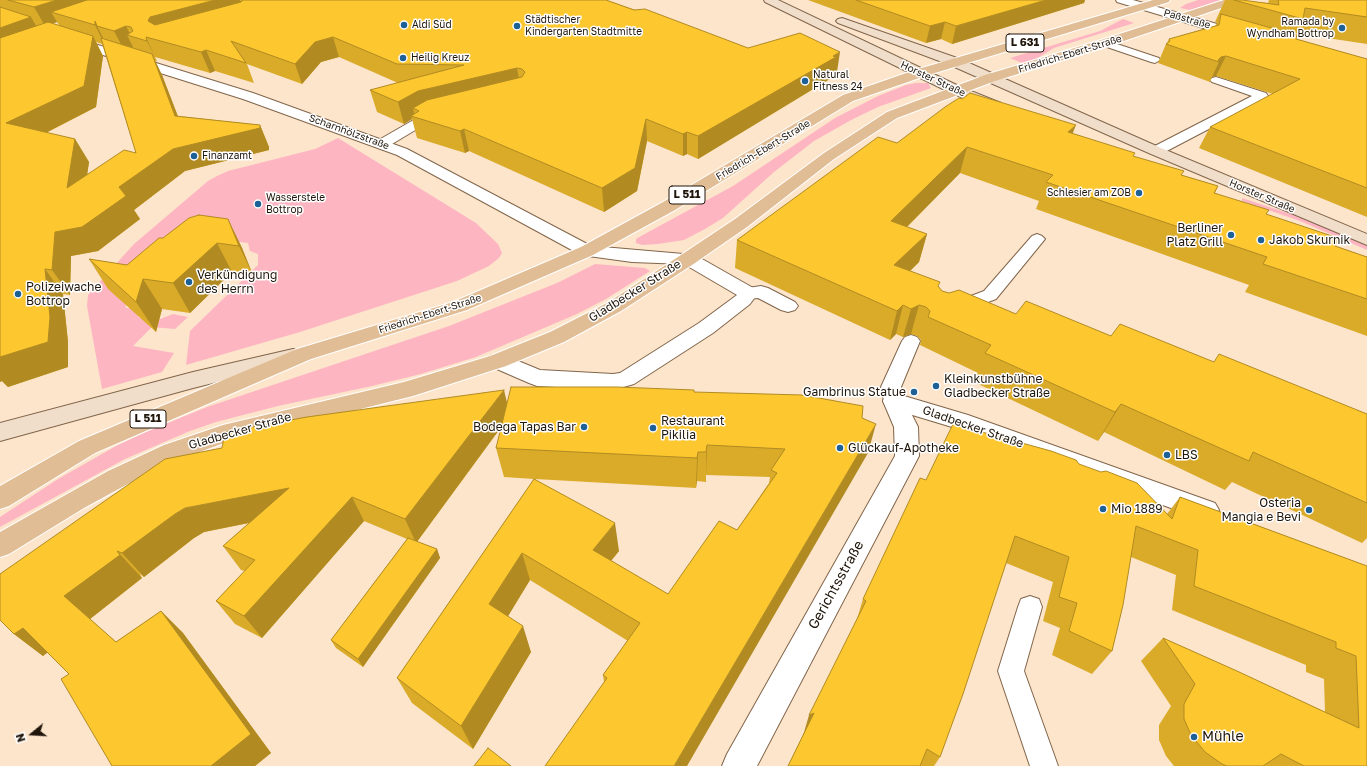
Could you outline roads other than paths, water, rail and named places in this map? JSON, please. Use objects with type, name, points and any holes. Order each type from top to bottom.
[{"type":"main road","name":"Horster Straße","points":[[769,0],[956,90],[1013,113]]},
{"type":"main road","name":"Horster Straße","points":[[780,0],[955,62],[1156,151],[1367,240]]},
{"type":"main road","name":"Friedrich-Ebert-Straße","points":[[304,354],[460,306],[587,251],[669,206],[848,98],[955,62],[1165,0]]},
{"type":"main road","name":"Friedrich-Ebert-Straße","points":[[688,259],[741,223],[829,156],[892,115],[990,78],[1105,43],[1235,0]]},
{"type":"main road","name":"Gladbecker Straße","points":[[0,546],[93,492],[172,452],[223,434],[284,418],[405,390],[498,361],[557,337],[602,314],[688,259]]},
{"type":"main road","name":"L 511","points":[[0,432],[193,380],[304,354]]},
{"type":"main road","name":"L 511","points":[[0,500],[87,447],[304,354]]},
{"type":"street","name":"Paßstraße","points":[[1121,0],[1252,38]]},
{"type":"street","name":"Scharnhölzstraße","points":[[57,36],[248,96],[402,152],[587,251],[632,256],[688,259]]},
{"type":"street","name":"Gladbecker Straße","points":[[688,259],[748,293],[761,292],[788,306]]},
{"type":"street","points":[[498,361],[537,378],[616,388],[626,379],[706,328],[744,300],[748,293]]},
{"type":"street","name":"Gladbecker Straße","points":[[894,401],[960,421],[1228,518]]},
{"type":"street","name":"Gerichtsstraße","points":[[739,766],[907,456],[906,427],[894,401]]},
{"type":"lane","points":[[1105,43],[1155,60]]},
{"type":"lane","points":[[123,56],[136,50]]},
{"type":"lane","points":[[1156,151],[1262,96],[1216,80]]},
{"type":"lane","points":[[382,144],[428,117],[451,112]]},
{"type":"lane","points":[[940,314],[990,295],[1037,239]]},
{"type":"lane","points":[[894,401],[891,386],[911,341]]},
{"type":"lane","points":[[1030,607],[1011,671],[1044,766]]},
{"type":"place","name":"Aldi Süd","points":[[404,25]]},
{"type":"place","name":"Städtischer Kindergarten Stadtmitte","points":[[517,26]]},
{"type":"place","name":"Ramada by Wyndham Bottrop","points":[[1342,28]]},
{"type":"place","name":"Heilig Kreuz","points":[[403,58]]},
{"type":"place","name":"Natural Fitness 24","points":[[805,81]]},
{"type":"place","name":"Finanzamt","points":[[194,156]]},
{"type":"place","name":"Schlesier am ZOB","points":[[1139,193]]},
{"type":"place","name":"Wasserstele Bottrop","points":[[258,204]]},
{"type":"place","name":"Berliner Platz Grill","points":[[1231,235]]},
{"type":"place","name":"Jakob Skurnik","points":[[1261,240]]},
{"type":"place","name":"Verkündigung des Herrn","points":[[189,282]]},
{"type":"place","name":"Polizeiwache Bottrop","points":[[18,294]]},
{"type":"place","name":"Kleinkunstbühne Gladbecker Straße","points":[[936,386]]},
{"type":"place","name":"Gambrinus Statue","points":[[914,392]]},
{"type":"place","name":"Bodega Tapas Bar","points":[[584,427]]},
{"type":"place","name":"Restaurant Pikilia","points":[[653,428]]},
{"type":"place","name":"Glückauf-Apotheke","points":[[840,448]]},
{"type":"place","name":"LBS","points":[[1167,455]]},
{"type":"place","name":"Mio 1889","points":[[1103,509]]},
{"type":"place","name":"Osteria Mangia e Bevi","points":[[1309,510]]},
{"type":"place","name":"Mühle","points":[[1194,737]]}]
